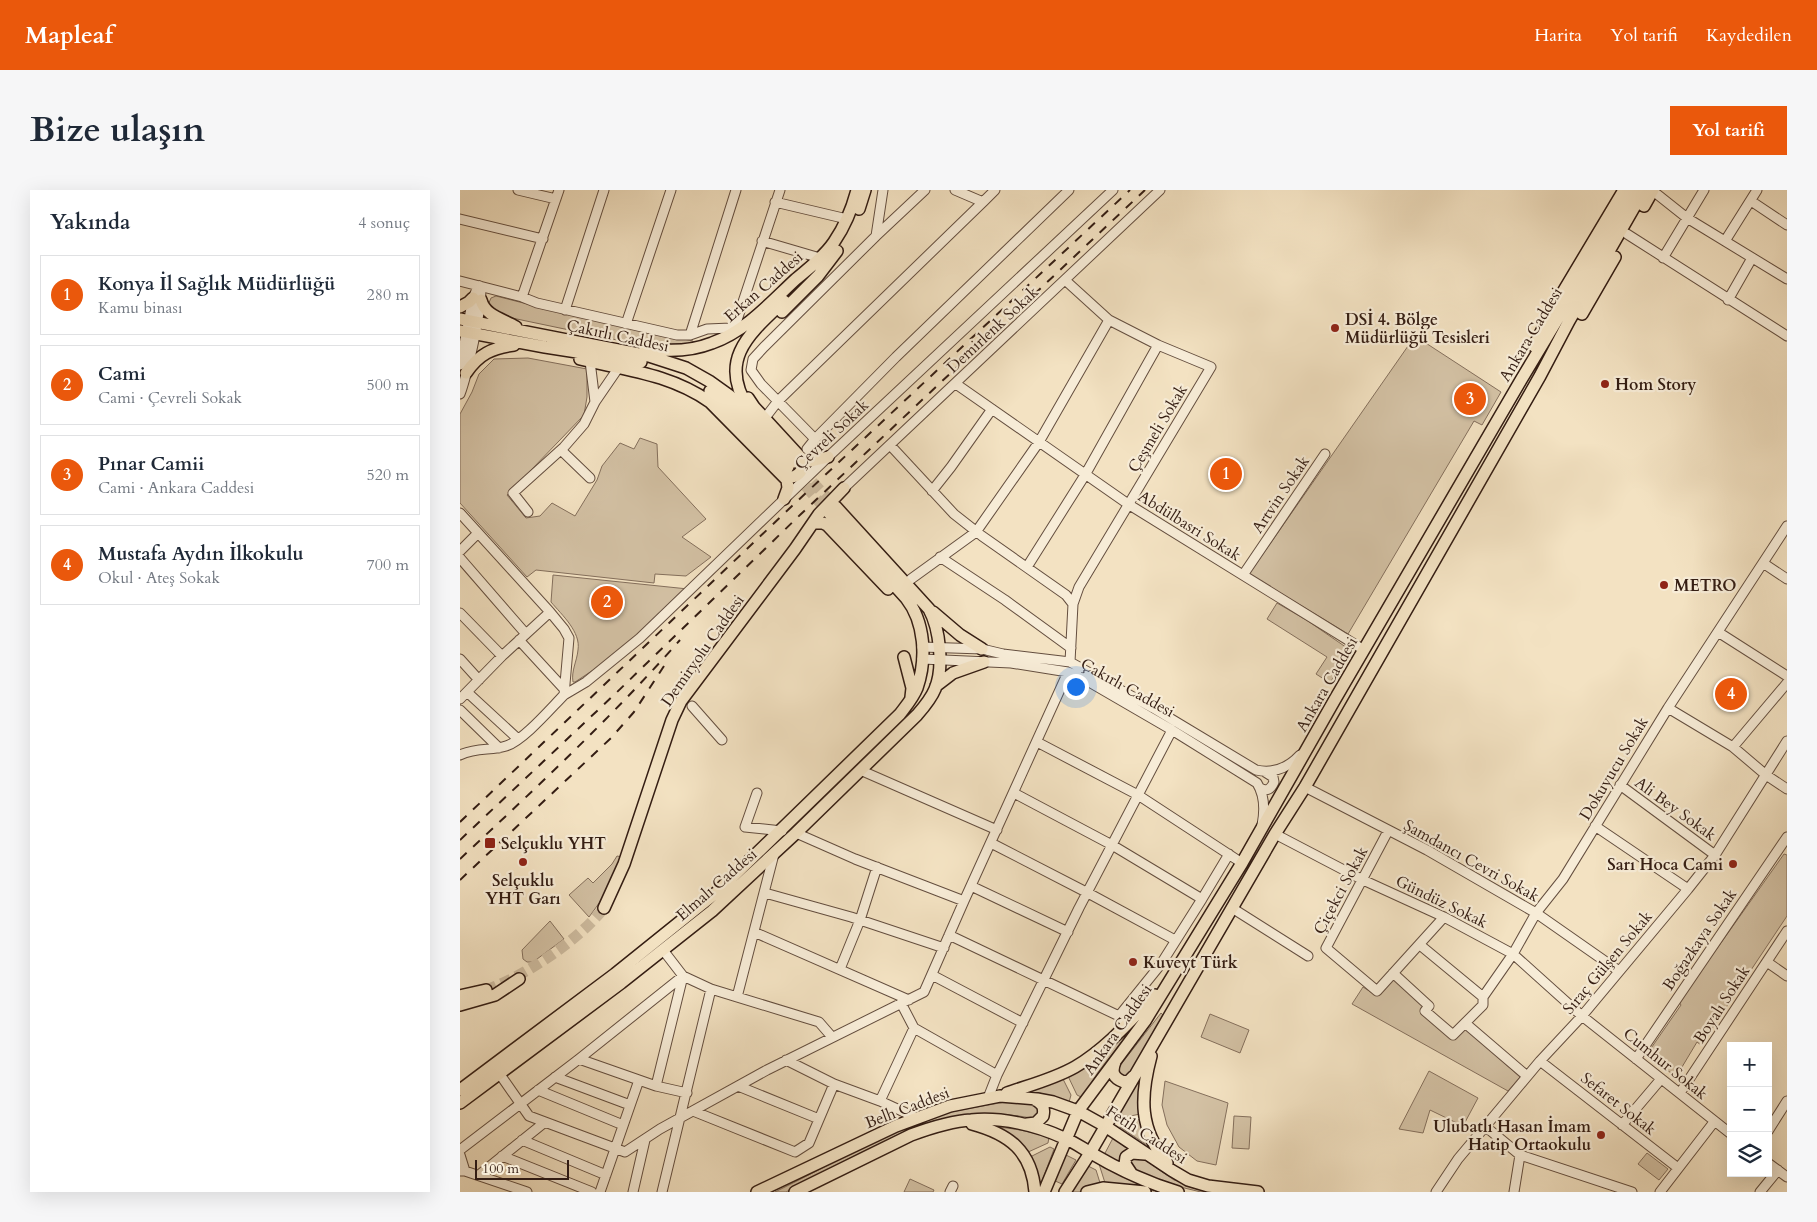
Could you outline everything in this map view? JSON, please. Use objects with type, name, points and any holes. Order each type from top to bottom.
[{"type":"main road","name":"Erkan Caddesi","points":[[560,340],[588,338],[670,351],[702,346],[722,339],[746,325],[834,244],[847,219],[857,190]]},
{"type":"main road","name":"Erkan Caddesi","points":[[763,429],[747,406],[738,386],[736,365],[738,354],[748,336],[836,251],[855,220],[865,190]]},
{"type":"main road","points":[[1521,380],[1536,342],[1554,307],[1624,190]]},
{"type":"main road","name":"Ankara Caddesi","points":[[1041,1192],[1078,1111],[1144,1021],[1172,978],[1242,862],[1521,380],[1635,190]]},
{"type":"main road","name":"Ankara Caddesi","points":[[1065,1192],[1090,1153],[1275,834],[1305,787],[1644,190]]},
{"type":"main road","points":[[1540,376],[1580,317],[1653,190]]},
{"type":"main road","points":[[795,462],[749,399],[743,382],[742,366],[746,353],[756,338],[818,276],[836,251]]},
{"type":"main road","points":[[460,307],[477,299],[488,312],[523,338]]},
{"type":"main road","name":"Çakırlı Caddesi","points":[[468,321],[523,338],[545,348],[648,363],[683,375],[705,387],[795,462]]},
{"type":"main road","name":"Çakırlı Caddesi","points":[[467,333],[560,340],[650,356],[686,368],[704,377],[730,396],[795,462]]},
{"type":"main road","points":[[463,369],[490,351],[523,338]]},
{"type":"main road","points":[[545,348],[566,356],[662,377],[698,394],[795,462],[812,461],[828,457]]},
{"type":"main road","points":[[784,499],[795,462]]},
{"type":"main road","points":[[844,488],[843,499],[847,509],[911,579],[924,598],[937,628],[939,647]]},
{"type":"main road","name":"Demiryolu Caddesi","points":[[604,908],[627,855],[676,710],[790,557],[826,504],[844,488]]},
{"type":"main road","points":[[922,648],[918,618],[910,603],[832,510],[929,609],[960,635],[982,649]]},
{"type":"main road","points":[[813,523],[822,523],[831,529],[905,608],[915,622],[922,648]]},
{"type":"main road","name":"Elmalı Caddesi","points":[[460,1103],[663,950],[726,899],[774,854],[917,715],[929,700],[936,686],[939,647]]},
{"type":"main road","name":"Elmalı Caddesi","points":[[460,1090],[615,974],[717,892],[782,831],[900,714],[911,699],[918,683],[922,648]]},
{"type":"main road","points":[[904,657],[912,688],[911,699]]},
{"type":"main road","points":[[936,686],[953,672],[984,662]]},
{"type":"main road","points":[[994,1097],[1048,1079],[1075,1067],[1102,1047],[1123,1020],[1172,978]]},
{"type":"main road","points":[[460,1005],[494,995],[519,979]]},
{"type":"main road","points":[[460,996],[486,990]]},
{"type":"main road","points":[[1156,1040],[1145,1079],[1144,1105],[1146,1125],[1155,1148],[1176,1174]]},
{"type":"main road","points":[[1115,1062],[1113,1073],[1120,1080],[1128,1081],[1135,1075]]},
{"type":"main road","name":"Belh Caddesi","points":[[757,1192],[896,1126],[950,1106],[994,1097],[1031,1098],[1053,1102],[1078,1111]]},
{"type":"main road","points":[[1025,1124],[1036,1123],[1043,1116],[1044,1112],[1041,1103],[1031,1098]]},
{"type":"main road","name":"Fetih Caddesi","points":[[1078,1111],[1105,1126],[1176,1174],[1188,1180],[1208,1186],[1258,1192]]},
{"type":"main road","name":"Belh Caddesi","points":[[795,1192],[896,1141],[929,1129],[958,1122],[971,1120],[1025,1124],[1066,1138]]},
{"type":"main road","points":[[958,1122],[992,1130],[1014,1144],[1028,1161],[1041,1192],[1048,1185],[1056,1186],[1060,1192]]},
{"type":"main road","points":[[1066,1138],[1090,1153],[1132,1174],[1157,1186],[1178,1192]]},
{"type":"main road","points":[[1132,1174],[1126,1167],[1126,1157],[1132,1153],[1149,1156]]},
{"type":"main road","points":[[1087,1192],[1103,1188],[1145,1192]]},
{"type":"street","points":[[518,190],[557,195],[522,296]]},
{"type":"street","points":[[565,310],[604,190]]},
{"type":"street","points":[[626,324],[671,190]]},
{"type":"street","points":[[690,335],[736,190]]},
{"type":"street","points":[[460,281],[522,296],[536,303],[677,335],[690,335],[706,329],[731,328],[737,320],[780,190]]},
{"type":"street","points":[[876,236],[883,190]]},
{"type":"street","points":[[815,439],[761,384],[751,370],[753,359],[799,310],[925,190]]},
{"type":"street","points":[[955,190],[983,202]]},
{"type":"street","points":[[768,414],[778,401],[995,190]]},
{"type":"street","points":[[795,462],[896,356],[1069,190]]},
{"type":"street","name":"Çevreli Sokak","points":[[499,748],[508,746],[518,739],[565,692],[586,682],[640,638],[828,457],[1113,190]]},
{"type":"street","name":"Demirlenk Sokak","points":[[844,488],[1160,190]]},
{"type":"street","points":[[1653,190],[1687,218],[1787,279]]},
{"type":"street","points":[[1663,258],[1704,190]]},
{"type":"street","points":[[1725,241],[1757,190]]},
{"type":"street","points":[[1751,201],[1787,225]]},
{"type":"street","points":[[776,202],[847,219]]},
{"type":"street","points":[[460,219],[543,239]]},
{"type":"street","points":[[1628,234],[1728,300],[1787,336]]},
{"type":"street","points":[[762,242],[820,258]]},
{"type":"street","points":[[1728,300],[1752,258]]},
{"type":"street","name":"Çeşmeli Sokak","points":[[1066,280],[1109,320],[1158,345],[1211,367],[1079,587],[1073,604],[1070,662]]},
{"type":"street","points":[[460,394],[468,321],[477,299],[476,289],[480,286]]},
{"type":"street","points":[[911,579],[976,532],[1039,442],[1109,320]]},
{"type":"street","points":[[1027,567],[1085,475],[1158,345]]},
{"type":"street","points":[[590,361],[595,402]]},
{"type":"street","points":[[528,512],[513,493],[561,450],[584,424],[595,402],[619,367]]},
{"type":"street","name":"Abdülbasri Sokak","points":[[956,384],[1128,504],[1364,650]]},
{"type":"street","points":[[932,491],[992,409]]},
{"type":"street","points":[[890,446],[954,514],[976,532],[1066,596],[1073,604]]},
{"type":"street","points":[[561,450],[590,478]]},
{"type":"street","name":"Artvin Sokak","points":[[1243,575],[1325,454]]},
{"type":"street","points":[[460,513],[564,628],[569,638],[565,692]]},
{"type":"street","name":"Dokuyucu Sokak","points":[[1465,1023],[1483,1005],[1483,997],[1513,954],[1536,912],[1563,879],[1668,708],[1787,526]]},
{"type":"street","points":[[460,551],[478,533]]},
{"type":"street","points":[[940,557],[1005,600],[1071,648]]},
{"type":"street","points":[[460,558],[526,634]]},
{"type":"street","points":[[1763,563],[1787,579]]},
{"type":"street","points":[[460,699],[502,656],[550,612]]},
{"type":"street","points":[[460,613],[502,656]]},
{"type":"street","points":[[1718,632],[1787,676]]},
{"type":"street","points":[[519,640],[565,692]]},
{"type":"street","name":"Çakırlı Caddesi","points":[[922,648],[982,649],[1003,654],[1070,662],[1153,708],[1256,770],[1265,772]]},
{"type":"street","name":"Çakırlı Caddesi","points":[[922,648],[939,660],[1011,663],[1068,672],[1079,676],[1251,778],[1260,788]]},
{"type":"street","points":[[460,659],[480,680]]},
{"type":"street","points":[[499,1073],[529,1116],[625,1152],[694,1110],[786,1060],[924,992],[1068,672]]},
{"type":"street","points":[[1733,747],[1787,683]]},
{"type":"street","points":[[467,692],[518,739]]},
{"type":"street","points":[[692,706],[722,740]]},
{"type":"street","points":[[1668,708],[1733,747],[1787,790]]},
{"type":"street","points":[[460,710],[499,748]]},
{"type":"street","points":[[994,1097],[997,1075],[1172,730]]},
{"type":"street","name":"Sıraç Gülşen Sokak","points":[[1436,1192],[1458,1159],[1540,1061],[1582,1016],[1715,855],[1787,741]]},
{"type":"street","points":[[1037,742],[1138,794],[1242,862]]},
{"type":"street","points":[[1265,772],[1286,767],[1294,762],[1309,745]]},
{"type":"street","points":[[460,755],[480,748],[499,748]]},
{"type":"street","points":[[860,770],[997,830]]},
{"type":"street","points":[[1260,788],[1268,790],[1274,782],[1273,777],[1265,772]]},
{"type":"street","name":"Ali Bey Sokak","points":[[1620,785],[1715,855]]},
{"type":"street","name":"Şamdancı Cevri Sokak","points":[[1305,787],[1426,850],[1536,912],[1619,971]]},
{"type":"street","points":[[1260,788],[1264,806],[1261,829]]},
{"type":"street","points":[[756,793],[745,828],[782,831]]},
{"type":"street","points":[[1014,793],[1112,845],[1202,899]]},
{"type":"street","points":[[1595,826],[1688,889]]},
{"type":"street","name":"Çiçekci Sokak","points":[[1388,831],[1326,948],[1377,992],[1444,917]]},
{"type":"street","points":[[796,833],[964,901]]},
{"type":"street","name":"Gündüz Sokak","points":[[1275,834],[1363,880],[1444,917],[1513,954],[1582,1016]]},
{"type":"street","name":"Boğazkaya Sokak","points":[[1636,1058],[1787,837]]},
{"type":"street","points":[[991,844],[1176,940]]},
{"type":"street","points":[[737,997],[774,854]]},
{"type":"street","points":[[949,935],[1123,1020],[1161,964],[1229,854]]},
{"type":"street","points":[[840,969],[860,920],[877,867]]},
{"type":"street","points":[[971,886],[1068,932]]},
{"type":"street","points":[[765,893],[860,920],[944,948]]},
{"type":"street","points":[[1232,908],[1308,956]]},
{"type":"street","name":"Boyalı Sokak","points":[[1680,1093],[1787,931]]},
{"type":"street","points":[[754,932],[840,969],[905,1001],[914,1028],[997,1075]]},
{"type":"street","points":[[1420,944],[1483,997]]},
{"type":"street","points":[[663,950],[682,976],[711,989],[819,1022],[832,1037]]},
{"type":"street","points":[[1767,962],[1787,976]]},
{"type":"street","points":[[1393,973],[1429,1006],[1425,1011],[1453,1035],[1465,1023],[1527,1076]]},
{"type":"street","points":[[932,975],[1023,1023]]},
{"type":"street","points":[[460,1150],[555,1078],[682,976]]},
{"type":"street","points":[[656,1086],[682,976]]},
{"type":"street","points":[[662,1192],[711,989]]},
{"type":"street","name":"Cumhur Sokak","points":[[1582,1016],[1728,1132]]},
{"type":"street","points":[[880,1101],[914,1028]]},
{"type":"street","points":[[579,1059],[656,1086],[687,1093]]},
{"type":"street","points":[[786,1060],[834,1084],[880,1101],[917,1118]]},
{"type":"street","name":"Sefaret Sokak","points":[[1540,1061],[1678,1168]]},
{"type":"street","points":[[555,1078],[630,1105]]},
{"type":"street","points":[[1622,1124],[1661,1078]]},
{"type":"street","points":[[600,1192],[638,1080]]},
{"type":"street","points":[[694,1110],[794,1152],[809,1143],[834,1084]]},
{"type":"street","points":[[738,1086],[819,1119]]},
{"type":"street","points":[[538,1090],[623,1125]]},
{"type":"street","points":[[1772,1125],[1787,1101]]},
{"type":"street","points":[[479,1176],[545,1122]]},
{"type":"street","points":[[1660,1192],[1714,1122]]},
{"type":"street","points":[[1486,1127],[1520,1155],[1632,1192]]},
{"type":"street","points":[[522,1140],[606,1175]]},
{"type":"street","points":[[632,1192],[645,1140]]},
{"type":"street","points":[[460,1155],[462,1171],[479,1176],[503,1188],[527,1192]]},
{"type":"street","points":[[1514,1192],[1520,1155]]},
{"type":"street","points":[[502,1156],[592,1192]]},
{"type":"street","points":[[1772,1166],[1787,1177]]},
{"type":"street","points":[[1760,1192],[1778,1170]]},
{"type":"shaded area","points":[[496,296],[574,316],[693,341],[696,345],[641,345],[512,318],[493,311],[488,305],[491,298]]},
{"type":"shaded area","points":[[1415,336],[1501,392],[1482,425],[1474,421],[1348,634],[1249,574]]},
{"type":"shaded area","points":[[528,358],[587,369],[587,397],[584,415],[507,495],[526,518],[540,516],[552,503],[575,516],[597,480],[602,466],[620,443],[634,449],[640,438],[657,444],[658,467],[706,519],[682,537],[711,557],[686,576],[655,574],[654,583],[536,570],[527,577],[460,503],[460,414],[479,374],[494,359]]},
{"type":"shaded area","points":[[553,575],[688,589],[619,653],[573,682],[578,643],[577,637],[570,624],[551,602]]},
{"type":"shaded area","points":[[1277,603],[1308,621],[1350,650],[1330,683],[1316,674],[1327,657],[1267,619]]},
{"type":"shaded area","points":[[1784,854],[1787,855],[1787,916],[1701,1045],[1697,1042],[1676,1077],[1647,1054],[1681,1005],[1679,1002]]},
{"type":"shaded area","points":[[617,856],[622,857],[605,895],[589,917],[569,895],[588,878],[593,883],[612,864]]},
{"type":"shaded area","points":[[550,921],[564,939],[533,962],[527,962],[523,959],[522,950]]},
{"type":"shaded area","points":[[1392,976],[1425,1005],[1454,1039],[1464,1027],[1520,1077],[1508,1091],[1352,1004],[1363,987],[1374,994]]},
{"type":"shaded area","points":[[1161,1013],[1163,1015],[1132,1074],[1123,1077],[1118,1072],[1119,1067]]},
{"type":"shaded area","points":[[1143,1014],[1099,1071],[1084,1095],[1081,1097],[1077,1095],[1067,1074]]},
{"type":"shaded area","points":[[1210,1014],[1249,1030],[1240,1053],[1201,1037]]},
{"type":"shaded area","points":[[1429,1071],[1478,1098],[1463,1126],[1430,1110],[1423,1133],[1399,1129]]},
{"type":"shaded area","points":[[1142,1072],[1140,1114],[1121,1118],[1118,1116]]},
{"type":"shaded area","points":[[1062,1077],[1071,1095],[1069,1102],[1040,1093],[1026,1092]]},
{"type":"shaded area","points":[[1165,1081],[1228,1103],[1216,1165],[1197,1161],[1179,1147],[1167,1125],[1162,1105]]},
{"type":"shaded area","points":[[1005,1102],[1036,1104],[1041,1109],[1035,1119],[1002,1114],[969,1116],[937,1122],[875,1146],[786,1192],[775,1192],[867,1145],[923,1120]]},
{"type":"shaded area","points":[[1234,1116],[1251,1117],[1249,1149],[1232,1148]]},
{"type":"shaded area","points":[[1140,1119],[1150,1147],[1120,1127],[1122,1122]]},
{"type":"shaded area","points":[[995,1127],[1009,1128],[1049,1137],[1048,1143],[1026,1153]]},
{"type":"shaded area","points":[[1113,1138],[1130,1151],[1121,1164],[1104,1155]]},
{"type":"shaded area","points":[[1050,1147],[1054,1149],[1039,1189],[1028,1158]]},
{"type":"shaded area","points":[[1647,1153],[1668,1169],[1659,1180],[1638,1164]]},
{"type":"shaded area","points":[[1064,1154],[1076,1160],[1062,1184],[1053,1180]]},
{"type":"shaded area","points":[[1139,1156],[1174,1180],[1208,1189],[1230,1192],[1201,1192],[1172,1185],[1130,1168],[1128,1162]]},
{"type":"shaded area","points":[[1099,1164],[1154,1189],[1154,1191],[1106,1186]]},
{"type":"shaded area","points":[[1088,1166],[1096,1170],[1101,1186],[1072,1192]]},
{"type":"shaded area","points":[[910,1179],[934,1190],[933,1192],[904,1192]]},
{"type":"tunnel","points":[[801,470],[836,507]]},
{"type":"tunnel","points":[[795,474],[829,513]]},
{"type":"tunnel","points":[[486,990],[517,976],[550,956],[580,932],[604,908]]},
{"type":"railway","points":[[460,822],[792,506],[1130,190]]},
{"type":"railway","points":[[460,840],[615,694],[801,514],[1145,190]]},
{"type":"railway","points":[[460,859],[600,725],[680,640]]},
{"type":"railway","points":[[460,880],[611,738],[634,712],[664,666]]},
{"type":"place","name":"DSİ 4. Bölge Müdürlüğü Tesisleri","points":[[1335,328]]},
{"type":"place","name":"Hom Story","points":[[1605,384]]},
{"type":"place","name":"Pınar Camii","points":[[1470,399]]},
{"type":"place","name":"Konya İl Sağlık Müdürlüğü","points":[[1226,474]]},
{"type":"place","name":"METRO","points":[[1664,585]]},
{"type":"place","name":"Cami","points":[[607,602]]},
{"type":"place","name":"Mustafa Aydın İlkokulu","points":[[1731,694]]},
{"type":"place","name":"Selçuklu YHT","points":[[490,843]]},
{"type":"place","name":"Selçuklu YHT Garı","points":[[523,862]]},
{"type":"place","name":"Sarı Hoca Cami","points":[[1733,864]]},
{"type":"place","name":"Kuveyt Türk","points":[[1133,962]]},
{"type":"place","name":"Ulubatlı Hasan İmam Hatip Ortaokulu","points":[[1601,1135]]}]
